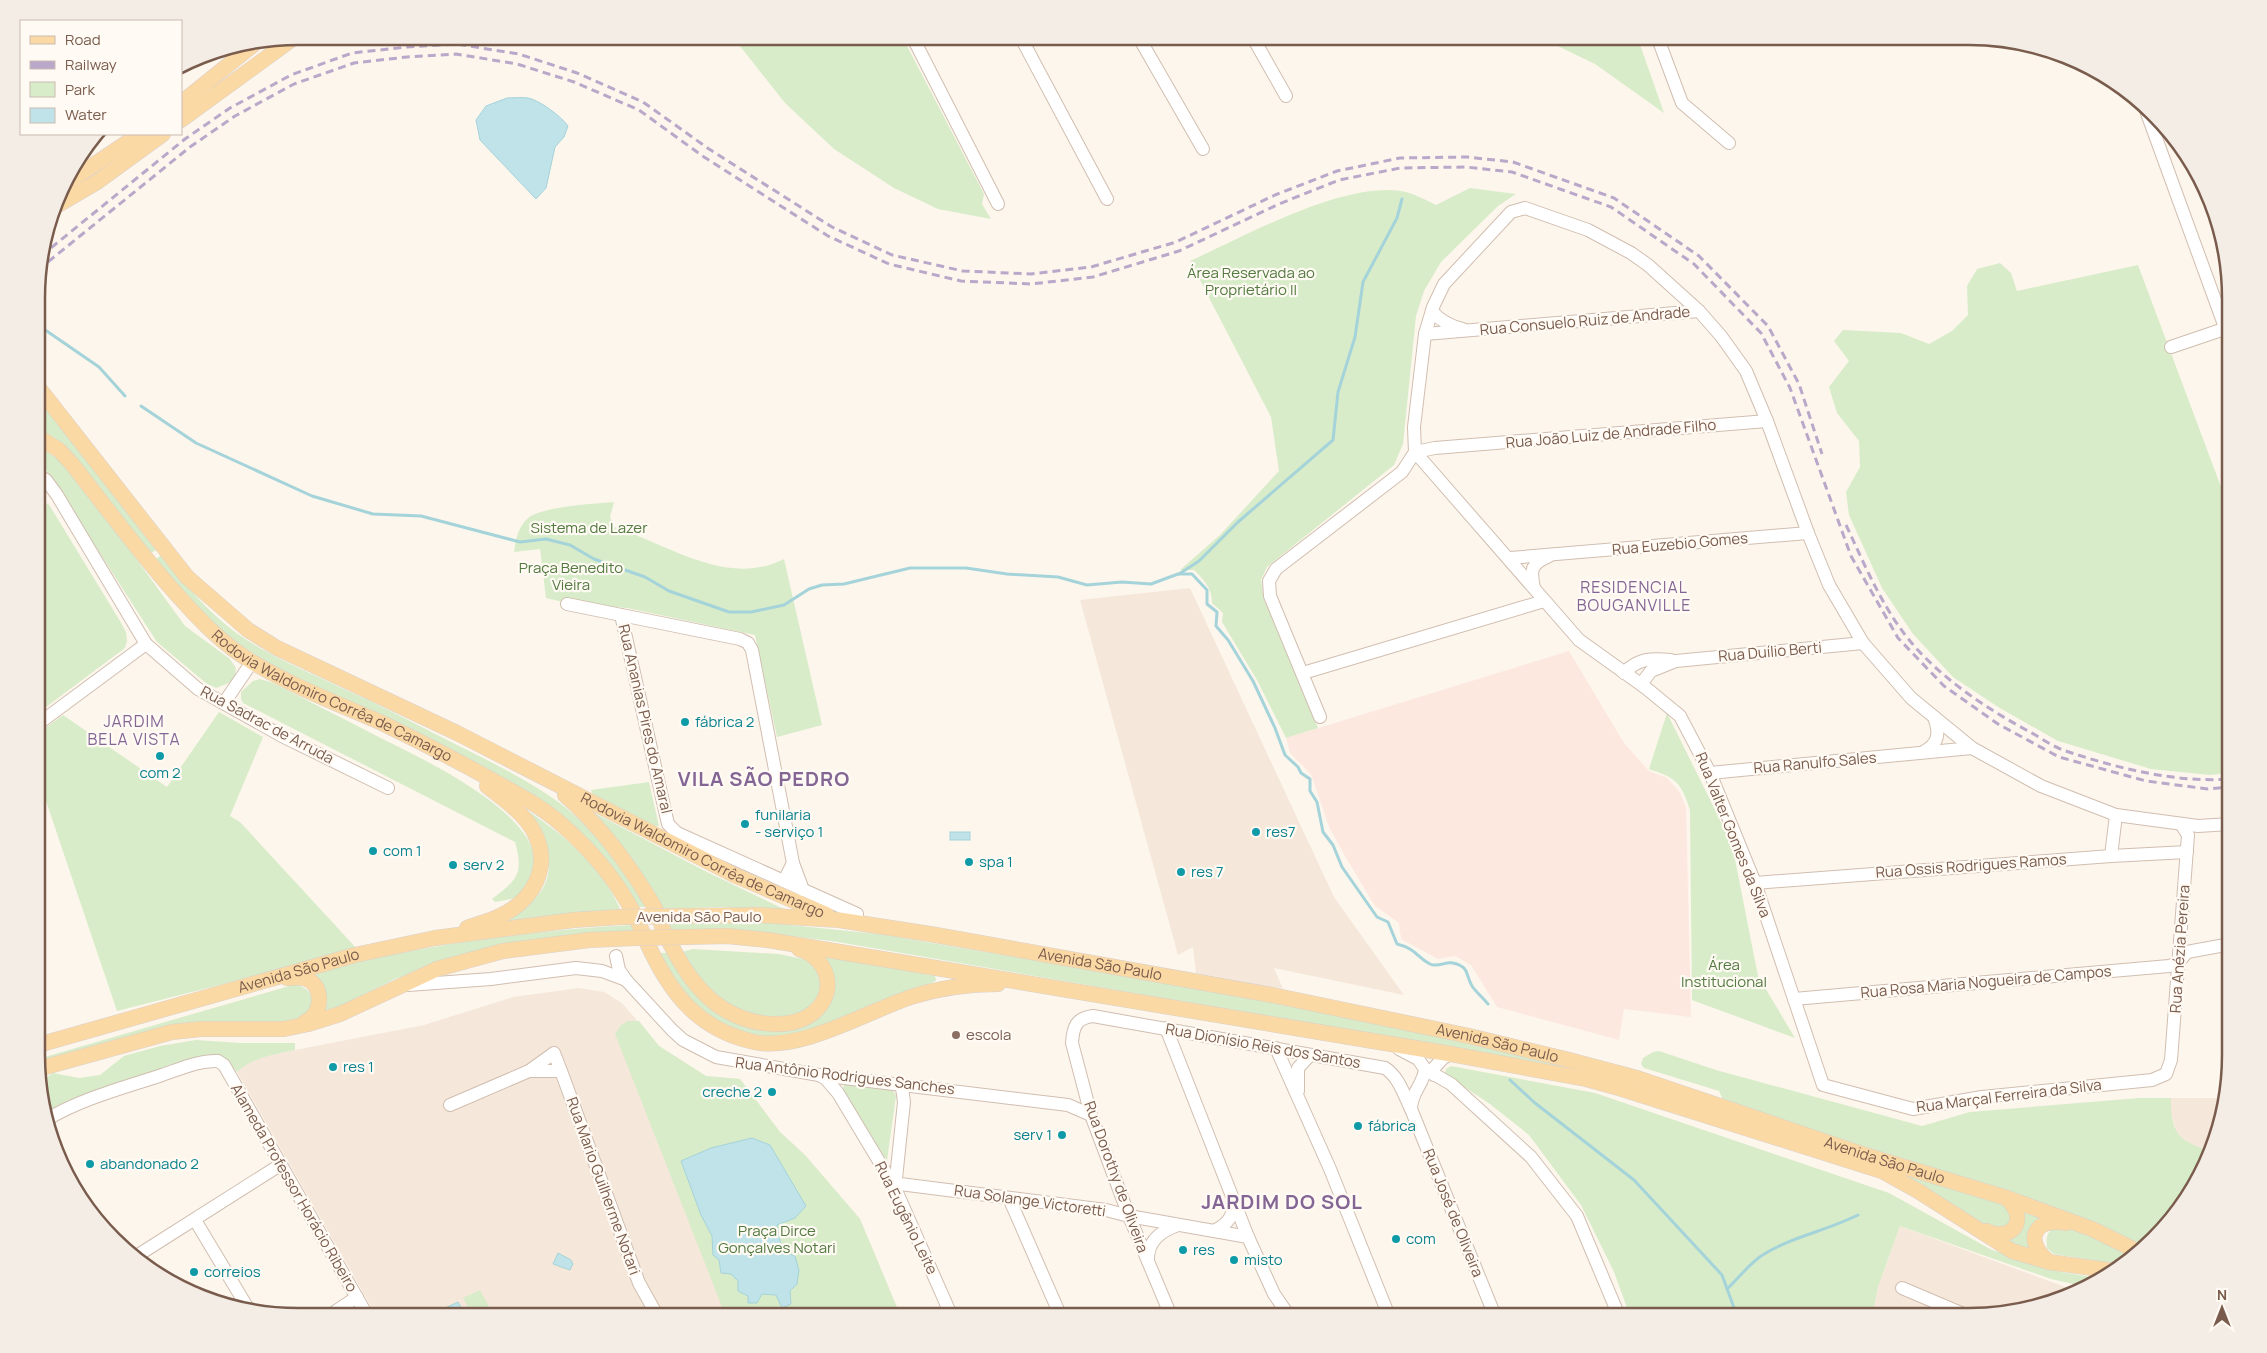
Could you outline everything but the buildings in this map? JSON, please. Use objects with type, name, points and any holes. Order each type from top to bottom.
[{"type":"main road","points":[[182,119],[283,46]]},
{"type":"main road","points":[[182,102],[246,50]]},
{"type":"main road","points":[[76,177],[138,135]]},
{"type":"main road","points":[[64,201],[97,182],[162,135]]},
{"type":"main road","name":"Rodovia Waldomiro Corrêa de Camargo","points":[[45,395],[187,577],[233,619],[277,648],[383,697],[734,876],[849,919]]},
{"type":"main road","name":"Rodovia Waldomiro Corrêa de Camargo","points":[[45,441],[59,450],[72,464],[147,560],[204,624],[252,662],[282,678],[384,724],[453,758],[535,804],[560,823],[600,861],[632,910],[635,936],[684,1004],[716,1029],[756,1042],[774,1044],[806,1038],[909,998],[950,988],[982,984],[1044,986]]},
{"type":"main road","points":[[435,938],[500,916],[512,909],[534,890],[541,872],[542,851],[533,830],[511,805],[453,758]]},
{"type":"main road","name":"Rodovia Waldomiro Corrêa de Camargo","points":[[540,776],[589,817],[614,845],[656,911],[672,947],[692,979],[706,996],[732,1014],[750,1021],[768,1023],[802,1020],[813,1013],[823,1002],[828,983],[826,972],[815,956],[768,940]]},
{"type":"main road","name":"Avenida São Paulo","points":[[45,1043],[355,955],[435,938],[574,920],[621,917],[759,916],[849,919],[1272,995],[1565,1059],[1637,1078],[1868,1156],[2007,1198],[2092,1229],[2132,1249]]},
{"type":"main road","name":"Avenida São Paulo","points":[[46,1067],[172,1032],[201,1029],[284,1029],[340,1014],[437,968],[503,950],[635,936],[727,936],[768,940],[1451,1054],[1586,1079],[1882,1171],[2012,1251],[2049,1262],[2103,1269]]},
{"type":"main road","points":[[249,986],[306,978],[314,986],[320,1003],[316,1015],[308,1022],[284,1029]]},
{"type":"main road","points":[[1957,1216],[1994,1235],[2003,1236],[2012,1230],[2017,1223],[2018,1215],[2007,1198]]},
{"type":"main road","points":[[2049,1262],[2038,1253],[2034,1243],[2035,1234],[2040,1227],[2056,1221],[2092,1229]]},
{"type":"street","points":[[917,45],[998,204]]},
{"type":"street","points":[[1025,45],[1107,199]]},
{"type":"street","points":[[1143,45],[1203,149]]},
{"type":"street","points":[[1257,45],[1286,96]]},
{"type":"street","points":[[1660,45],[1682,103],[1729,143]]},
{"type":"street","points":[[2150,121],[2222,311]]},
{"type":"street","points":[[1320,716],[1270,596],[1269,581],[1276,569],[1402,472],[1415,452],[1414,427],[1425,334],[1432,311],[1444,284],[1511,212],[1525,208],[1588,230],[1631,253],[1648,265],[1699,312],[1721,336],[1746,371],[1829,585],[1863,643],[1912,698],[1972,748],[2041,786],[2116,815],[2198,826],[2222,824]]},
{"type":"street","name":"Rua Consuelo Ruiz de Andrade","points":[[1432,311],[1438,318],[1451,326],[1470,330]]},
{"type":"street","name":"Rua Consuelo Ruiz de Andrade","points":[[1425,334],[1699,312]]},
{"type":"street","points":[[2170,347],[2222,329]]},
{"type":"street","name":"Rua João Luiz de Andrade Filho","points":[[1415,452],[1435,448],[1767,421]]},
{"type":"street","name":"Rua João Luiz de Andrade Filho","points":[[1424,464],[1443,450],[1455,447]]},
{"type":"street","name":"Rua Valter Gomes da Silva","points":[[1415,452],[1510,558],[1544,601],[1579,640],[1641,684],[1680,716],[1710,773],[1755,883],[1823,1085]]},
{"type":"street","name":"Rua Sadrac de Arruda","points":[[45,482],[57,495],[146,644],[198,689],[282,736],[388,788]]},
{"type":"street","name":"Rua Euzebio Gomes","points":[[1510,558],[1808,533]]},
{"type":"street","points":[[1534,588],[1531,575],[1533,567],[1538,561],[1552,555]]},
{"type":"street","points":[[1303,673],[1544,601]]},
{"type":"street","points":[[567,604],[740,639],[748,643],[752,650],[793,863],[803,890]]},
{"type":"street","name":"Rua Ananias Pires do Amaral","points":[[621,615],[668,824],[677,833],[803,890],[849,919]]},
{"type":"street","name":"Rua Duílio Berti","points":[[1624,673],[1636,662],[1646,659],[1676,660],[1863,643]]},
{"type":"street","points":[[45,719],[146,644]]},
{"type":"street","name":"Rua Duílio Berti","points":[[1641,684],[1651,671],[1676,660]]},
{"type":"street","points":[[224,703],[252,662]]},
{"type":"street","points":[[1920,753],[1932,748],[1938,738],[1938,728],[1934,716]]},
{"type":"street","name":"Rua Ranulfo Sales","points":[[1710,773],[1972,748]]},
{"type":"street","points":[[2111,856],[2116,815]]},
{"type":"street","name":"Rua Anézia Pereira","points":[[2166,1074],[2171,1060],[2187,852],[2188,835],[2181,824]]},
{"type":"street","name":"Rua Ossis Rodrigues Ramos","points":[[1755,883],[2187,852]]},
{"type":"street","points":[[784,881],[793,863]]},
{"type":"street","points":[[602,972],[635,936]]},
{"type":"street","points":[[2178,963],[2187,952],[2222,946]]},
{"type":"street","name":"Rua Antônio Rodrigues Sanches","points":[[616,956],[619,970],[626,980],[672,1030],[683,1040],[704,1052],[728,1061],[819,1075],[898,1083],[1068,1105],[1091,1115]]},
{"type":"street","name":"Rua Rosa Maria Nogueira de Campos","points":[[1794,999],[2169,966],[2178,963]]},
{"type":"street","name":"Rua Antônio Rodrigues Sanches","points":[[393,988],[411,984],[491,979],[562,969],[588,969],[626,980]]},
{"type":"street","name":"Rua Dionísio Reis dos Santos","points":[[1093,1016],[1385,1068],[1396,1078],[1411,1109]]},
{"type":"street","name":"Rua Dorothy de Oliveira","points":[[1093,1016],[1084,1017],[1077,1022],[1073,1031],[1072,1043],[1091,1115],[1129,1216],[1168,1308]]},
{"type":"street","points":[[1166,1028],[1248,1237],[1274,1294],[1284,1308]]},
{"type":"street","points":[[1181,1065],[1179,1053],[1184,1039],[1198,1034]]},
{"type":"street","points":[[1386,1044],[1412,1054],[1430,1072],[1450,1084],[1470,1100],[1531,1157],[1576,1216],[1616,1308]]},
{"type":"street","points":[[1276,1048],[1330,1168],[1385,1308]]},
{"type":"street","name":"Rua Mario Guilherme Notari","points":[[530,1071],[554,1053],[638,1284],[653,1308]]},
{"type":"street","points":[[1411,1109],[1411,1100],[1424,1077],[1443,1058],[1451,1054]]},
{"type":"street","points":[[1299,1098],[1298,1068],[1302,1061],[1310,1055]]},
{"type":"street","name":"Alameda Professor Horácio Ribeiro","points":[[53,1116],[62,1110],[115,1091],[197,1064],[218,1061],[224,1066],[250,1107],[280,1165],[363,1308]]},
{"type":"street","points":[[450,1105],[530,1071],[561,1072]]},
{"type":"street","name":"Rua Marçal Ferreira da Silva","points":[[1823,1085],[1913,1109],[1982,1097],[2152,1080],[2166,1074]]},
{"type":"street","name":"Rua Eugênio Leite","points":[[819,1075],[826,1079],[838,1094],[894,1186],[948,1308]]},
{"type":"street","points":[[894,1186],[904,1102],[902,1088],[898,1083]]},
{"type":"street","name":"Rua José de Oliveira","points":[[1411,1109],[1492,1308]]},
{"type":"street","points":[[141,1254],[280,1165]]},
{"type":"street","name":"Rua Solange Victoretti","points":[[894,1186],[934,1187],[1106,1210],[1129,1216],[1248,1237]]},
{"type":"street","points":[[1009,1198],[1057,1308]]},
{"type":"street","points":[[1214,1231],[1230,1221],[1234,1199]]},
{"type":"street","points":[[195,1220],[244,1302]]},
{"type":"street","points":[[1148,1262],[1148,1255],[1154,1239],[1167,1228],[1178,1225]]},
{"type":"street","points":[[1902,1288],[1949,1308]]},
{"type":"street","points":[[340,1308],[357,1297]]},
{"type":"shaded area","points":[[1190,588],[1334,897],[1404,995],[1274,968],[1283,989],[1196,973],[1193,947],[1178,955],[1080,600]]},
{"type":"shaded area","points":[[1569,651],[1624,743],[1649,771],[1667,778],[1680,793],[1686,807],[1691,1017],[1624,1009],[1619,1040],[1497,1007],[1471,965],[1455,956],[1438,959],[1401,939],[1399,923],[1375,906],[1345,856],[1329,827],[1311,774],[1290,753],[1286,738]]},
{"type":"shaded area","points":[[579,988],[604,992],[622,1003],[659,1046],[706,1076],[740,1079],[780,1132],[805,1155],[860,1219],[897,1308],[372,1308],[237,1072],[259,1057],[424,1025],[513,997]]},
{"type":"shaded area","points":[[2171,1098],[2218,1098],[2204,1149],[2192,1145],[2177,1135],[2171,1114]]},
{"type":"shaded area","points":[[1900,1226],[2068,1288],[2051,1295],[2002,1306],[1874,1308],[1878,1287]]},
{"type":"green space","points":[[739,45],[907,45],[984,194],[982,204],[991,219],[938,209],[894,188],[834,149],[785,103]]},
{"type":"green space","points":[[1556,45],[1640,45],[1664,113],[1595,64]]},
{"type":"green space","name":"Área Reservada ao Proprietário II","points":[[1470,188],[1516,194],[1498,206],[1441,262],[1424,291],[1416,316],[1403,444],[1394,465],[1267,567],[1261,580],[1264,600],[1297,672],[1318,728],[1286,738],[1257,680],[1222,622],[1223,613],[1212,603],[1211,593],[1207,585],[1194,570],[1180,570],[1220,535],[1279,471],[1271,417],[1190,261],[1294,213],[1351,195],[1377,190],[1401,191],[1436,205]]},
{"type":"green space","points":[[2000,263],[2011,273],[2017,291],[2138,265],[2222,490],[2222,774],[2210,775],[2151,769],[2058,741],[1998,707],[1953,677],[1913,634],[1882,588],[1849,515],[1846,492],[1860,467],[1859,441],[1837,413],[1829,387],[1849,361],[1834,341],[1843,330],[1901,333],[1929,344],[1952,331],[1968,315],[1967,286],[1977,269]]},
{"type":"green space","points":[[45,406],[157,549],[149,555],[45,438]]},
{"type":"green space","points":[[45,450],[60,460],[108,520],[185,626],[230,659],[236,668],[235,677],[229,683],[216,688],[207,684],[157,642],[45,468]]},
{"type":"green space","points":[[614,502],[610,517],[614,527],[698,560],[719,566],[741,569],[763,567],[784,559],[822,725],[777,737],[755,635],[627,608],[563,602],[546,598],[540,549],[514,552],[517,535],[523,524],[532,515],[554,509]]},
{"type":"green space","points":[[48,503],[120,621],[126,632],[127,641],[125,648],[45,708],[45,506]]},
{"type":"green space","points":[[161,555],[208,608],[225,624],[253,644],[521,778],[561,804],[598,839],[619,865],[648,907],[636,907],[590,843],[357,706],[281,670],[224,634],[199,611],[154,561]]},
{"type":"green space","points":[[260,679],[273,683],[414,755],[466,784],[491,802],[512,820],[528,839],[535,859],[532,875],[516,898],[495,902],[492,899],[513,881],[516,875],[519,862],[515,842],[243,703],[241,692],[253,681]]},
{"type":"green space","points":[[219,712],[263,737],[230,816],[240,822],[358,950],[117,1011],[45,798],[45,728],[63,715],[167,787]]},
{"type":"green space","name":"Área Institucional","points":[[1667,713],[1732,844],[1758,976],[1795,1038],[1692,1000],[1690,810],[1684,793],[1676,782],[1666,775],[1649,769]]},
{"type":"green space","points":[[649,782],[659,826],[651,826],[595,799],[591,790]]},
{"type":"green space","points":[[501,793],[554,829],[586,858],[612,892],[621,911],[493,927],[531,903],[544,886],[548,876],[549,864],[547,847],[541,833]]},
{"type":"green space","points":[[581,806],[707,872],[788,911],[723,907],[659,909]]},
{"type":"green space","points":[[759,922],[879,934],[1186,986],[1361,1020],[1590,1069],[1993,1199],[2010,1207],[2012,1222],[2003,1231],[1983,1225],[1914,1180],[1574,1069],[838,942],[776,934],[670,931],[668,923]]},
{"type":"green space","points":[[634,925],[639,933],[438,963],[395,979],[320,1016],[326,1004],[325,991],[319,980],[309,971],[471,941],[552,931]]},
{"type":"green space","points":[[693,949],[779,954],[807,960],[814,966],[820,976],[821,994],[806,1013],[783,1019],[751,1016],[712,996],[682,952]]},
{"type":"green space","points":[[656,953],[668,953],[745,1024],[822,1014],[824,955],[935,976],[936,980],[811,1030],[790,1036],[763,1036],[733,1030],[696,1007]]},
{"type":"green space","points":[[296,984],[310,993],[313,1000],[313,1009],[296,1020],[270,1024],[237,1024],[45,1063],[45,1057]]},
{"type":"green space","name":"Praça Dirce Gonçalves Notari","points":[[628,1021],[639,1021],[659,1046],[706,1076],[740,1079],[780,1132],[805,1155],[860,1219],[897,1308],[722,1308],[615,1034],[621,1025]]},
{"type":"green space","points":[[196,1040],[240,1043],[295,1043],[295,1050],[257,1060],[237,1072],[226,1059],[217,1056],[67,1101],[52,1111],[46,1077],[53,1073],[79,1078],[100,1075],[124,1056],[160,1046]]},
{"type":"green space","points":[[1659,1051],[1716,1070],[1922,1126],[1970,1112],[2139,1098],[2171,1098],[2172,1120],[2178,1134],[2190,1143],[2204,1149],[2188,1182],[2170,1209],[2136,1245],[1896,1159],[1723,1100],[1719,1091],[1644,1068],[1641,1064],[1643,1058]]},
{"type":"green space","points":[[1451,1066],[1595,1093],[1889,1193],[1992,1250],[2061,1272],[2091,1277],[2076,1284],[2051,1279],[1900,1226],[1878,1287],[1874,1308],[1627,1308],[1614,1272],[1581,1205],[1529,1135],[1490,1104],[1449,1077],[1445,1073],[1446,1069]]},
{"type":"green space","points":[[845,1084],[892,1089],[896,1096],[887,1161],[844,1092],[843,1087]]},
{"type":"green space","points":[[2024,1207],[2047,1216],[2032,1252],[2008,1243],[2024,1223]]},
{"type":"green space","points":[[2053,1228],[2074,1228],[2127,1253],[2112,1263],[2054,1254],[2047,1248],[2048,1235]]},
{"type":"green space","points":[[480,1290],[490,1308],[469,1308],[463,1298]]},
{"type":"water","points":[[507,98],[533,99],[550,109],[568,126],[564,137],[555,147],[546,188],[536,199],[480,140],[476,120],[486,106]]},
{"type":"water","points":[[950,832],[970,832],[970,840],[950,840]]},
{"type":"water","points":[[752,1138],[770,1145],[806,1206],[795,1218],[777,1225],[782,1251],[795,1256],[799,1270],[797,1284],[790,1291],[791,1304],[782,1308],[776,1295],[762,1294],[757,1303],[748,1303],[748,1296],[738,1291],[738,1281],[731,1274],[721,1273],[719,1260],[713,1255],[712,1236],[701,1215],[681,1161],[711,1148]]},
{"type":"water","points":[[558,1253],[571,1260],[573,1264],[570,1270],[553,1264]]},
{"type":"water","points":[[458,1302],[461,1308],[445,1308]]},
{"type":"waterway","points":[[1179,574],[1199,561],[1238,522],[1333,440],[1338,392],[1355,337],[1363,282],[1397,218],[1402,199]]},
{"type":"waterway","points":[[45,330],[99,367],[125,396]]},
{"type":"waterway","points":[[141,406],[196,443],[312,496],[373,514],[421,516],[520,542],[546,539],[570,545],[594,559],[645,577],[669,591],[729,612],[751,612],[784,605],[809,589],[822,585],[844,584],[910,568],[966,568],[1007,574],[1058,577],[1087,585],[1122,582],[1151,584],[1178,574],[1192,574],[1207,590],[1207,604],[1217,612],[1216,626],[1228,640],[1253,681],[1275,728],[1285,755],[1298,767],[1301,773],[1310,779],[1310,791],[1317,802],[1323,832],[1333,845],[1342,867],[1377,917],[1388,922],[1397,944],[1409,948],[1430,964],[1450,963],[1462,967],[1465,969],[1472,986],[1488,1004]]},
{"type":"waterway","points":[[1510,1080],[1535,1103],[1634,1180],[1722,1275],[1734,1308]]},
{"type":"waterway","points":[[1727,1289],[1747,1268],[1772,1249],[1858,1215]]},
{"type":"railway","points":[[50,249],[185,139],[230,108],[291,75],[352,53],[440,45]]},
{"type":"railway","points":[[462,45],[519,54],[577,73],[643,102],[709,149],[832,227],[892,255],[963,271],[1031,274],[1091,267],[1176,242],[1275,195],[1337,171],[1400,158],[1467,157],[1513,162],[1614,198],[1699,256],[1768,326],[1799,384],[1822,454]]},
{"type":"railway","points":[[47,262],[190,147],[235,116],[294,84],[354,63],[407,57],[456,54],[517,64],[574,82],[639,110],[704,157],[828,236],[889,264],[961,281],[1031,284],[1093,277],[1179,251],[1279,204],[1339,180],[1400,168],[1466,167],[1512,172],[1611,207],[1694,264],[1761,333],[1790,388],[1851,556],[1898,638],[1944,686],[1998,724],[2059,757],[2146,781],[2208,789],[2222,788]]},
{"type":"railway","points":[[1846,525],[1879,594],[1894,620],[1930,662],[1978,701],[2055,746],[2083,757],[2146,773],[2188,779],[2222,779]]},
{"type":"place","name":"fábrica 2","points":[[685,722]]},
{"type":"place","name":"com 2","points":[[160,756]]},
{"type":"place","name":"funilaria - serviço 1","points":[[745,824]]},
{"type":"place","name":"res7","points":[[1256,832]]},
{"type":"place","name":"com 1","points":[[373,851]]},
{"type":"place","name":"spa 1","points":[[969,862]]},
{"type":"place","name":"serv 2","points":[[453,865]]},
{"type":"place","name":"res 7","points":[[1181,872]]},
{"type":"place","name":"escola","points":[[956,1035]]},
{"type":"place","name":"res 1","points":[[333,1067]]},
{"type":"place","name":"creche 2","points":[[772,1092]]},
{"type":"place","name":"fábrica","points":[[1358,1126]]},
{"type":"place","name":"serv 1","points":[[1062,1135]]},
{"type":"place","name":"abandonado 2","points":[[90,1164]]},
{"type":"place","name":"com","points":[[1396,1239]]},
{"type":"place","name":"res","points":[[1183,1250]]},
{"type":"place","name":"misto","points":[[1234,1260]]},
{"type":"place","name":"correios","points":[[194,1272]]},
{"type":"district","name":"RESIDENCIAL BOUGANVILLE","points":[[1634,596]]},
{"type":"district","name":"JARDIM BELA VISTA","points":[[134,730]]},
{"type":"district","name":"VILA SÃO PEDRO","points":[[764,779]]},
{"type":"district","name":"JARDIM DO SOL","points":[[1282,1202]]},
{"type":"park label","name":"Sistema de Lazer","points":[[589,528]]},
{"type":"park label","name":"Praça Benedito Vieira","points":[[571,576]]}]
